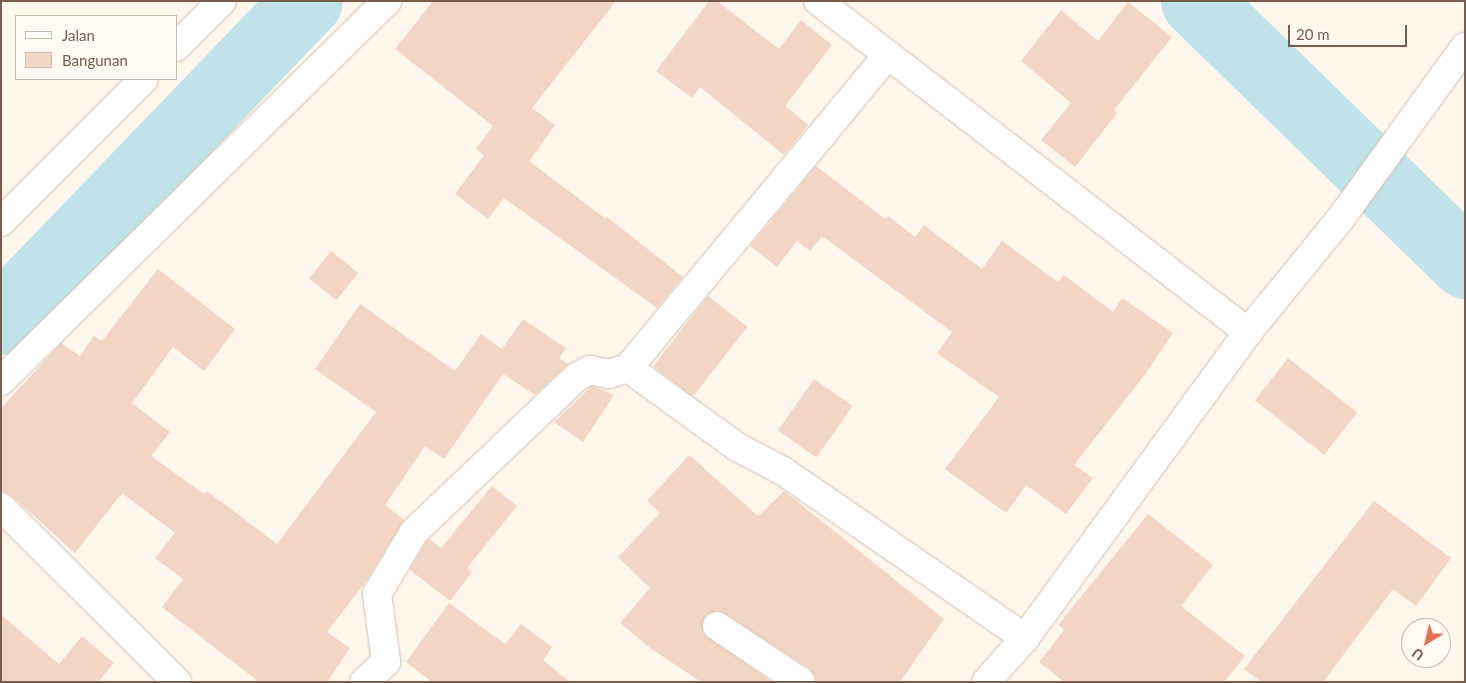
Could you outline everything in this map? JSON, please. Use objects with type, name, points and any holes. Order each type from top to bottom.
[{"type":"street","points":[[178,45],[222,1]]},
{"type":"street","points":[[1,381],[387,1]]},
{"type":"street","points":[[818,1],[1248,332]]},
{"type":"street","points":[[986,682],[1025,638],[1248,332],[1341,218],[1465,47]]},
{"type":"street","points":[[364,682],[386,662],[377,594],[414,532],[578,376],[590,370],[609,374],[628,368],[887,56]]},
{"type":"street","points":[[1,222],[143,80]]},
{"type":"street","points":[[628,368],[737,447],[783,471],[1025,638]]},
{"type":"street","points":[[1,507],[177,682]]},
{"type":"street","points":[[717,626],[800,682]]},
{"type":"building","points":[[433,1],[616,1],[532,108],[555,125],[529,161],[606,219],[607,217],[683,277],[657,308],[504,198],[488,219],[455,194],[484,155],[476,149],[493,126],[395,49]]},
{"type":"building","points":[[709,1],[717,1],[779,49],[801,20],[832,45],[785,106],[808,125],[784,155],[700,87],[692,98],[656,71]]},
{"type":"building","points":[[1128,2],[1172,37],[1114,110],[1117,113],[1075,167],[1041,140],[1071,103],[1021,61],[1061,10],[1098,41]]},
{"type":"building","points":[[816,166],[885,219],[888,216],[915,237],[924,225],[982,269],[1002,241],[1058,282],[1064,275],[1113,312],[1122,298],[1173,333],[1143,377],[1074,465],[1093,478],[1066,514],[1026,485],[1006,513],[945,469],[999,397],[937,353],[952,332],[822,236],[810,251],[797,241],[777,267],[750,246]]},
{"type":"building","points":[[331,251],[358,273],[336,300],[309,278]]},
{"type":"building","points":[[158,269],[235,329],[204,371],[173,347],[132,403],[170,432],[151,456],[204,494],[207,491],[277,544],[376,412],[315,369],[360,304],[455,371],[481,334],[502,349],[523,319],[566,348],[559,358],[568,364],[535,395],[503,374],[444,459],[425,446],[385,505],[404,520],[367,580],[327,632],[350,648],[327,682],[259,682],[162,607],[183,579],[155,558],[175,533],[122,493],[75,553],[12,496],[1,492],[1,408],[61,343],[80,356],[94,336],[102,341]]},
{"type":"building","points":[[708,296],[747,327],[693,397],[653,366]]},
{"type":"building","points":[[1288,358],[1357,412],[1324,455],[1255,401]]},
{"type":"building","points":[[814,379],[853,406],[816,458],[778,431]]},
{"type":"building","points":[[592,386],[614,395],[583,442],[554,422]]},
{"type":"building","points":[[689,455],[758,516],[784,491],[944,619],[900,682],[816,682],[810,669],[718,610],[704,618],[703,633],[772,682],[701,682],[650,648],[620,623],[650,588],[618,557],[660,513],[647,501]]},
{"type":"building","points":[[492,486],[517,506],[467,568],[472,572],[450,601],[410,570],[426,542],[429,539],[441,548]]},
{"type":"building","points":[[1374,501],[1451,558],[1416,606],[1393,589],[1323,682],[1261,682],[1244,669]]},
{"type":"building","points":[[1148,514],[1213,565],[1181,606],[1245,656],[1224,682],[1064,682],[1039,662],[1064,630],[1058,625]]},
{"type":"building","points":[[449,603],[505,644],[521,624],[552,647],[543,660],[570,682],[432,682],[406,662]]},
{"type":"building","points":[[1,615],[59,664],[82,636],[114,663],[98,682],[1,682]]},
{"type":"waterway","points":[[1,319],[307,1]]},
{"type":"waterway","points":[[1196,1],[1465,263]]}]
